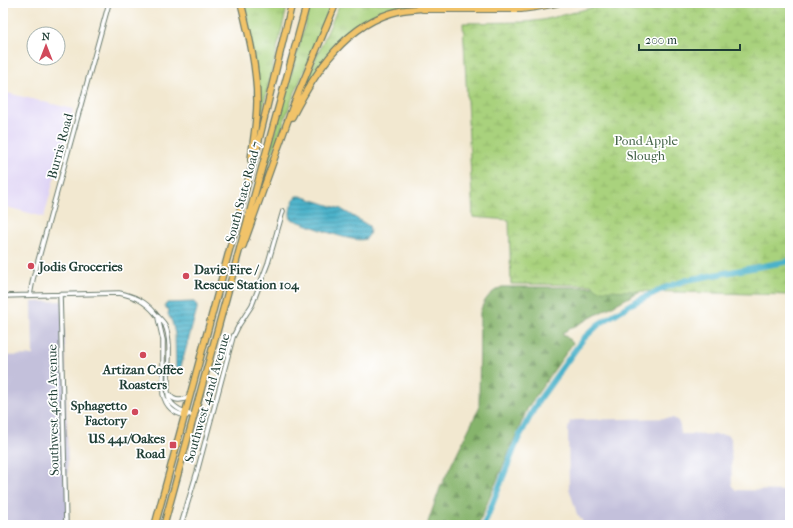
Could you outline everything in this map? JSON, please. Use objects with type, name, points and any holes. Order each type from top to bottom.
[{"type":"highway","points":[[423,9],[521,8],[557,3]]},
{"type":"main road","points":[[241,3],[254,60],[256,80],[256,117],[249,178]]},
{"type":"main road","name":"South State Road 7","points":[[155,525],[265,119],[292,3]]},
{"type":"main road","name":"South State Road 7","points":[[164,525],[307,3]]},
{"type":"main road","points":[[230,280],[301,85],[336,3]]},
{"type":"main road","points":[[282,135],[304,94],[316,76],[342,43],[369,22],[385,15],[406,9],[423,9],[471,3]]},
{"type":"main road","points":[[160,504],[164,509],[165,519]]},
{"type":"street","name":"Burris Road","points":[[30,295],[33,279],[109,3]]},
{"type":"street","name":"Southwest 42nd Avenue","points":[[181,525],[197,472],[233,337],[252,305],[268,263],[283,211]]},
{"type":"street","points":[[3,296],[119,293],[132,296],[142,301],[151,307],[164,323],[168,343],[168,396],[171,403],[185,414]]},
{"type":"street","name":"Southwest 46th Avenue","points":[[60,294],[66,525]]},
{"type":"street","points":[[158,317],[163,340],[163,394],[165,402],[169,408],[175,412],[193,416]]},
{"type":"street","points":[[163,350],[168,358]]},
{"type":"street","points":[[168,391],[170,396],[175,400],[190,397]]},
{"type":"shaded area","points":[[3,92],[73,109],[44,217],[3,206]]},
{"type":"shaded area","points":[[64,301],[69,525],[3,525],[3,356],[33,355],[32,302]]},
{"type":"shaded area","points":[[673,418],[678,421],[681,434],[727,435],[731,438],[732,486],[736,490],[790,491],[790,521],[718,523],[715,525],[582,525],[582,520],[577,514],[569,488],[568,430],[570,421]]},
{"type":"green space","points":[[244,3],[288,3],[257,133],[258,108],[248,22]]},
{"type":"green space","points":[[311,3],[333,3],[291,102],[260,190],[259,189]]},
{"type":"green space","points":[[340,3],[456,3],[404,7],[385,12],[369,19],[355,29],[330,54],[298,99]]},
{"type":"green space","points":[[486,3],[550,3],[527,6],[459,7]]},
{"type":"green space","name":"Pond Apple Slough","points":[[610,3],[790,3],[790,295],[598,290],[592,285],[511,284],[509,220],[473,217],[463,23],[525,22],[543,20]]},
{"type":"green space","points":[[659,281],[562,333],[573,343],[528,407],[478,525],[427,525],[440,488],[479,408],[480,312],[488,297],[494,291],[502,287],[591,287]]},
{"type":"water","points":[[296,196],[301,196],[341,209],[369,226],[369,235],[366,239],[351,239],[329,233],[291,219],[290,210]]},
{"type":"water","points":[[194,302],[197,305],[197,309],[180,370],[176,373],[175,334],[168,314],[169,310],[165,307],[165,305],[167,303]]},
{"type":"waterway","points":[[484,525],[518,439],[537,403],[583,339],[599,324],[631,304],[664,288],[687,280],[790,261]]},
{"type":"place","name":"Jodis Groceries","points":[[31,266]]},
{"type":"place","name":"Davie Fire / Rescue Station 104","points":[[186,276]]},
{"type":"place","name":"Artizan Coffee Roasters","points":[[143,355]]},
{"type":"place","name":"Sphagetto Factory","points":[[135,412]]},
{"type":"place","name":"US 441/Oakes Road","points":[[173,445]]}]
